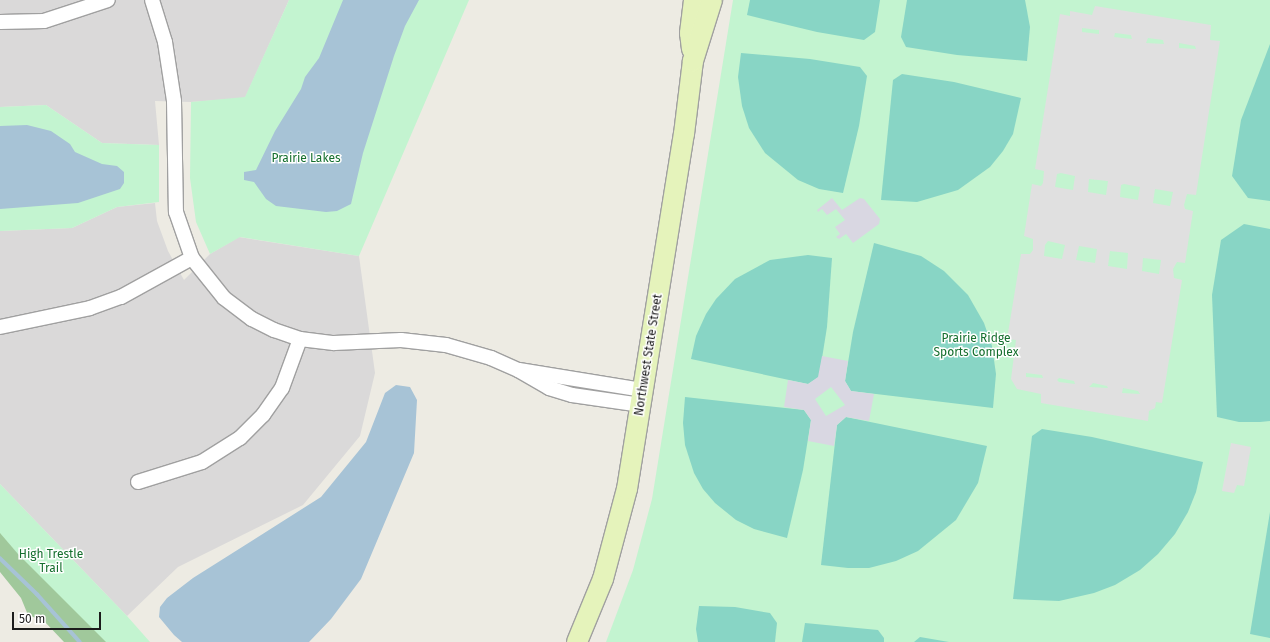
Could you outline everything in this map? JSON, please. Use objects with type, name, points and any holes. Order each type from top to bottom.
[{"type":"main road","name":"Northwest State Street","points":[[693,61],[690,33],[694,0]]},
{"type":"main road","name":"Northwest State Street","points":[[577,642],[601,584],[616,536],[627,489],[684,134],[693,61],[712,0]]},
{"type":"street","points":[[0,22],[45,20],[108,0]]},
{"type":"street","points":[[152,0],[164,36],[173,96],[176,212],[192,258],[211,284],[238,310],[267,327],[300,339],[334,343],[386,339],[424,342],[468,350],[518,370],[549,388],[572,395],[642,398]]},
{"type":"street","points":[[0,327],[83,310],[122,297],[192,258]]},
{"type":"street","points":[[138,482],[202,462],[240,438],[263,415],[282,388],[300,339]]},
{"type":"shaded area","points":[[0,0],[289,0],[245,98],[191,102],[155,101],[159,145],[102,143],[46,105],[0,107]]},
{"type":"shaded area","points":[[343,0],[419,0],[405,26],[394,56],[363,153],[351,204],[337,211],[326,212],[276,206],[266,199],[254,182],[244,180],[244,172],[256,170],[275,131],[301,89],[305,77],[319,58]]},
{"type":"shaded area","points":[[1095,6],[1211,25],[1210,40],[1220,41],[1196,195],[1187,194],[1184,205],[1185,209],[1193,211],[1185,263],[1177,262],[1173,269],[1174,278],[1182,280],[1162,403],[1156,402],[1155,408],[1149,411],[1148,421],[1041,403],[1041,394],[1017,389],[1011,379],[1016,340],[1007,339],[1021,254],[1030,254],[1033,250],[1033,239],[1024,236],[1032,184],[1041,186],[1043,183],[1044,171],[1035,169],[1060,14],[1070,16],[1070,11],[1092,15]],"holes":[[[1082,28],[1099,30],[1099,34],[1082,32]],[[1115,33],[1131,35],[1132,39],[1114,37]],[[1148,38],[1163,40],[1164,44],[1146,43]],[[1179,43],[1195,46],[1196,49],[1179,48]],[[1061,173],[1075,176],[1073,190],[1055,187],[1057,174]],[[1089,179],[1108,181],[1106,195],[1088,192]],[[1124,184],[1140,187],[1138,200],[1120,197],[1121,185]],[[1155,189],[1173,192],[1170,206],[1153,203]],[[1048,241],[1065,245],[1062,259],[1044,256],[1045,245]],[[1079,246],[1097,249],[1095,263],[1076,260]],[[1110,251],[1128,253],[1127,269],[1108,266]],[[1143,258],[1161,260],[1159,274],[1142,271]],[[1026,373],[1042,375],[1043,378],[1026,377]],[[1059,378],[1074,381],[1075,384],[1059,382],[1057,380]],[[1093,383],[1107,386],[1108,388],[1089,387]],[[1123,388],[1138,391],[1140,394],[1122,393]]]},
{"type":"shaded area","points":[[27,125],[51,131],[70,144],[75,152],[102,164],[117,166],[124,172],[124,183],[120,189],[78,203],[0,209],[0,126]]},
{"type":"shaded area","points":[[832,198],[842,210],[860,198],[864,199],[880,219],[879,224],[853,243],[846,234],[839,239],[836,237],[840,234],[835,227],[845,220],[836,209],[827,215],[822,209],[818,212],[817,210]]},
{"type":"shaded area","points":[[155,203],[157,221],[168,251],[184,280],[210,254],[239,237],[359,256],[375,373],[360,436],[303,505],[178,567],[127,616],[0,484],[0,231],[72,228],[117,207]]},
{"type":"shaded area","points":[[822,356],[848,361],[845,381],[851,391],[874,394],[869,421],[846,417],[837,425],[834,446],[808,441],[811,420],[804,410],[784,407],[788,380],[808,384],[818,377]],"holes":[[[831,387],[845,405],[826,416],[815,399]]]},
{"type":"shaded area","points":[[396,385],[410,387],[417,400],[414,453],[361,579],[331,619],[309,642],[182,642],[159,617],[160,607],[167,598],[193,578],[321,497],[366,442],[385,393]]},
{"type":"shaded area","points":[[1231,443],[1251,447],[1244,486],[1237,485],[1234,493],[1222,491]]},
{"type":"green space","name":"Prairie Lakes","points":[[289,0],[469,0],[359,256],[240,237],[210,254],[196,222],[190,178],[191,102],[245,97]]},
{"type":"green space","name":"Prairie Ridge Sports Complex","points":[[733,0],[1270,0],[1270,642],[606,642],[633,570],[652,499]]},
{"type":"green space","points":[[750,0],[880,0],[875,32],[864,40],[817,32],[747,15]]},
{"type":"green space","points":[[907,0],[1025,0],[1030,27],[1027,61],[957,55],[906,47],[901,37]]},
{"type":"green space","points":[[1270,44],[1270,201],[1248,198],[1232,176],[1241,120]]},
{"type":"green space","points":[[741,53],[810,59],[860,67],[867,76],[859,126],[843,193],[819,189],[798,180],[765,153],[749,128],[742,106],[738,77]]},
{"type":"green space","points":[[902,74],[954,82],[1021,98],[1013,134],[1003,151],[990,167],[958,190],[917,202],[881,200],[893,80]]},
{"type":"green space","points":[[46,105],[102,143],[159,145],[159,202],[117,207],[72,228],[0,231],[0,107]]},
{"type":"green space","points":[[1244,224],[1270,229],[1270,421],[1239,422],[1217,417],[1212,295],[1221,240]]},
{"type":"green space","points":[[874,243],[921,256],[944,271],[968,295],[984,323],[992,346],[996,374],[993,408],[851,391],[845,381],[853,332]]},
{"type":"green space","points":[[808,255],[832,258],[827,327],[819,377],[808,384],[691,359],[696,336],[706,314],[716,299],[735,279],[770,260]]},
{"type":"green space","points":[[685,397],[804,410],[811,420],[803,470],[787,538],[754,529],[736,520],[715,503],[703,489],[694,473],[685,445],[683,423]]},
{"type":"green space","points":[[846,417],[987,446],[978,483],[956,520],[918,551],[896,561],[869,568],[848,568],[821,565],[837,425]]},
{"type":"green space","points":[[1042,429],[1092,437],[1203,462],[1196,492],[1188,512],[1175,534],[1158,554],[1140,570],[1115,585],[1094,593],[1059,601],[1013,599],[1032,436]]},
{"type":"green space","name":"High Trestle Trail","points":[[0,484],[127,616],[150,642],[106,642],[18,554],[0,533]]},
{"type":"green space","points":[[1270,512],[1270,638],[1250,634]]},
{"type":"green space","points":[[0,525],[112,642],[64,642],[44,621],[28,615],[21,598],[0,572]]},
{"type":"green space","points":[[699,606],[735,607],[770,613],[777,623],[775,642],[698,642],[696,629]]},
{"type":"green space","points":[[805,623],[878,630],[884,638],[884,642],[802,642]]},
{"type":"green space","points":[[920,637],[949,642],[914,642]]},
{"type":"waterway","points":[[0,558],[37,594],[80,642]]}]
